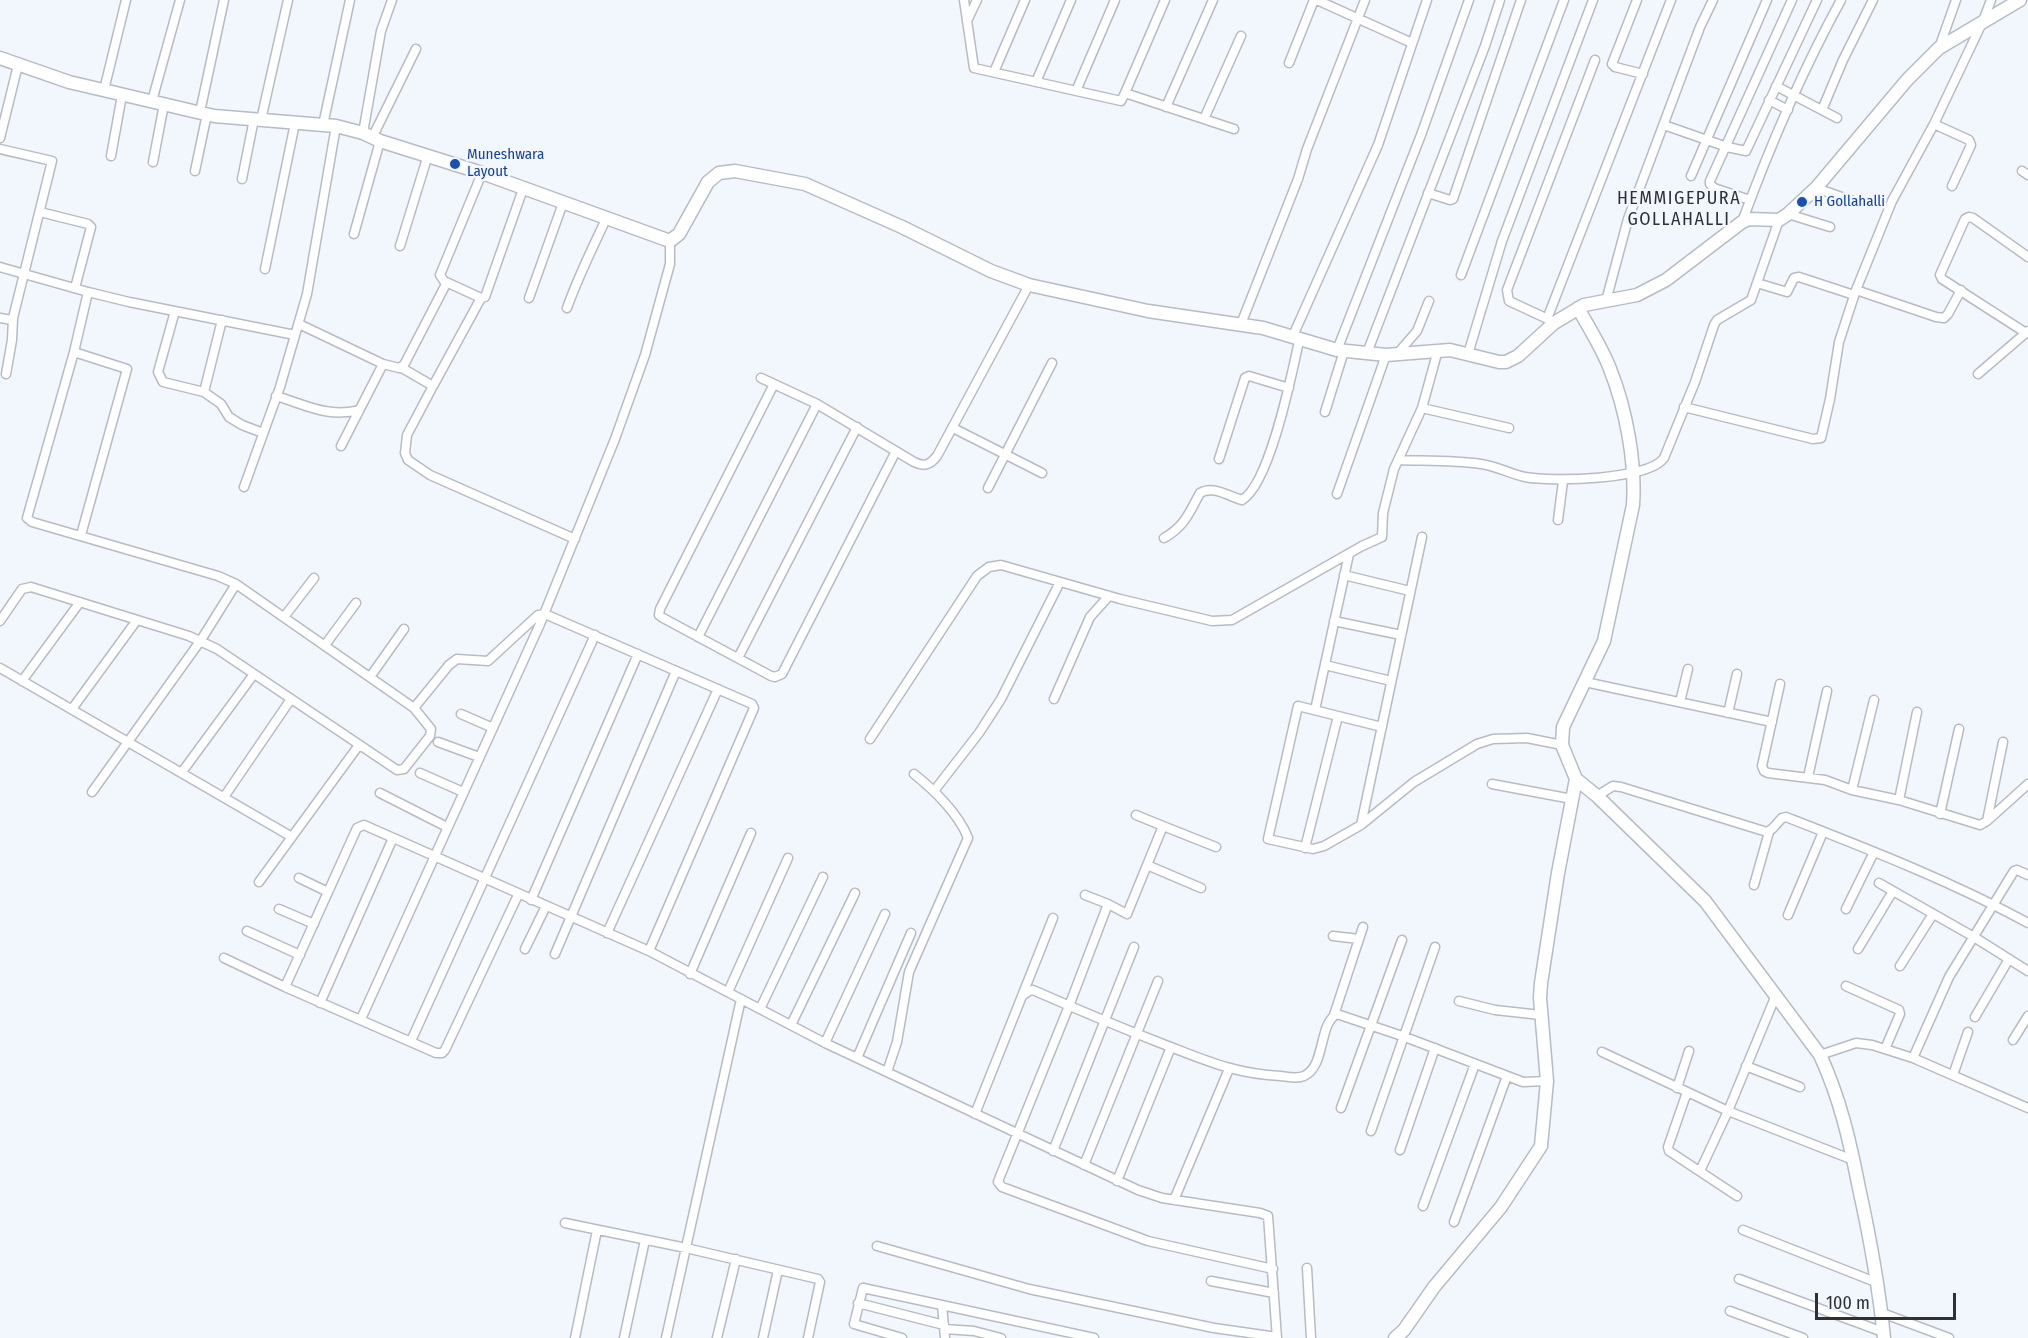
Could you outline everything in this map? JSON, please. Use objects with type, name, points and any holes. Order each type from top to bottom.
[{"type":"street","points":[[104,90],[126,0]]},
{"type":"street","points":[[153,162],[158,103],[180,0]]},
{"type":"street","points":[[195,171],[224,0]]},
{"type":"street","points":[[242,179],[288,0]]},
{"type":"street","points":[[244,487],[296,335],[307,294],[329,125],[350,0]]},
{"type":"street","points":[[354,234],[372,137],[381,31],[392,0]]},
{"type":"street","points":[[964,0],[974,68],[1121,101],[1165,0]]},
{"type":"street","points":[[967,21],[977,0]]},
{"type":"street","points":[[994,72],[1025,0]]},
{"type":"street","points":[[1036,82],[1071,0]]},
{"type":"street","points":[[1076,91],[1115,0]]},
{"type":"street","points":[[1166,106],[1213,0]]},
{"type":"street","points":[[1289,63],[1316,0],[1412,43]]},
{"type":"street","points":[[1241,324],[1365,0]]},
{"type":"street","points":[[1164,538],[1183,525],[1203,491],[1210,489],[1242,500],[1258,478],[1279,428],[1289,388],[1295,339],[1378,145],[1426,0]]},
{"type":"street","points":[[1325,412],[1340,351],[1469,0]]},
{"type":"street","points":[[1368,353],[1485,46],[1500,0]]},
{"type":"street","points":[[1428,193],[1453,199],[1521,0]]},
{"type":"street","points":[[1461,275],[1564,0]]},
{"type":"street","points":[[1468,354],[1502,241],[1593,0]]},
{"type":"street","points":[[1637,0],[1612,64],[1615,68],[1643,74]]},
{"type":"street","points":[[1550,321],[1671,0]]},
{"type":"street","points":[[1606,301],[1628,219],[1700,27],[1713,0]]},
{"type":"street","points":[[1691,176],[1767,0]]},
{"type":"street","points":[[1750,200],[1714,188],[1710,184],[1792,0]]},
{"type":"street","points":[[1664,125],[1727,147],[1743,151],[1747,149],[1817,0]]},
{"type":"street","points":[[1742,222],[1769,152],[1820,39],[1841,0]]},
{"type":"street","points":[[1822,110],[1843,60],[1873,0]]},
{"type":"street","points":[[1939,48],[1956,0]]},
{"type":"street","points":[[1684,407],[1820,439],[1830,399],[1839,342],[1855,292],[1892,201],[1934,124],[1991,0]]},
{"type":"street","points":[[1398,460],[1481,464],[1524,477],[1563,481],[1634,472],[1659,465],[1684,407],[1715,322],[1749,302],[1784,217],[1816,188],[1907,80],[1939,48],[2020,0]]},
{"type":"street","points":[[1204,119],[1240,36]]},
{"type":"street","points":[[372,137],[416,49]]},
{"type":"street","points":[[0,58],[69,82],[204,113],[329,125],[482,173],[670,241]]},
{"type":"street","points":[[1550,321],[1509,301],[1507,290],[1595,60]]},
{"type":"street","points":[[0,138],[18,65]]},
{"type":"street","points":[[1776,86],[1837,118]]},
{"type":"street","points":[[1125,93],[1234,129]]},
{"type":"street","points":[[111,156],[122,94]]},
{"type":"street","points":[[1769,100],[1788,110]]},
{"type":"street","points":[[266,269],[295,123]]},
{"type":"street","points":[[1934,124],[1969,140],[1971,145],[1952,186]]},
{"type":"street","points":[[0,149],[52,161],[13,318],[6,374]]},
{"type":"street","points":[[400,246],[428,156]]},
{"type":"street","points":[[670,241],[679,234],[708,182],[719,173],[735,171],[805,184],[902,227],[992,272],[1029,285],[1148,311],[1241,324],[1340,351],[1392,355],[1457,350],[1499,362],[1513,359],[1550,321],[1591,303],[1637,295],[1666,280],[1742,222],[1751,219],[1784,217],[1830,227]]},
{"type":"street","points":[[481,298],[446,282],[440,275],[482,173]]},
{"type":"street","points":[[1816,188],[1853,201]]},
{"type":"street","points":[[523,189],[487,295],[481,298],[407,435],[405,453],[408,460],[430,475],[575,539]]},
{"type":"street","points":[[529,298],[563,203]]},
{"type":"street","points":[[40,212],[88,224],[91,227],[75,288]]},
{"type":"street","points":[[1978,374],[2027,332],[1942,279],[1941,271],[1965,219],[1969,217],[2028,257]]},
{"type":"street","points":[[567,308],[578,275],[606,219]]},
{"type":"street","points":[[362,1019],[545,614],[615,439],[645,355],[670,264],[670,241]]},
{"type":"street","points":[[0,267],[129,303],[296,335]]},
{"type":"street","points":[[1757,284],[1787,292],[1794,278],[1799,278],[1944,318],[1961,290]]},
{"type":"street","points":[[402,368],[446,282]]},
{"type":"street","points":[[761,378],[817,404],[921,465],[927,465],[937,456],[953,428],[1029,285]]},
{"type":"street","points":[[0,621],[22,589],[26,587],[201,640],[397,770],[404,769],[430,736],[431,729],[414,708],[236,584],[218,576],[29,520],[27,515],[74,352],[88,292]]},
{"type":"street","points":[[1337,495],[1392,355],[1417,330],[1429,301]]},
{"type":"street","points":[[1578,308],[1610,368],[1634,472],[1633,505],[1604,641],[1563,727],[1562,745],[1576,780],[1597,796],[1699,894],[1820,1055],[1833,1083],[1854,1160],[1878,1283],[1883,1335],[1739,1279]]},
{"type":"street","points":[[175,311],[158,372],[160,378],[164,382],[204,392],[221,404],[229,417],[263,433]]},
{"type":"street","points":[[0,318],[12,320],[13,318]]},
{"type":"street","points":[[204,392],[222,320]]},
{"type":"street","points":[[299,324],[383,364],[402,368],[433,386]]},
{"type":"street","points":[[870,739],[977,576],[989,567],[1001,565],[1109,596],[1212,621],[1232,620],[1382,537],[1383,513],[1398,460],[1422,408],[1438,350]]},
{"type":"street","points":[[74,352],[127,369],[81,535]]},
{"type":"street","points":[[988,488],[1052,363]]},
{"type":"street","points":[[341,446],[383,364]]},
{"type":"street","points":[[1219,459],[1245,378],[1249,376],[1289,388]]},
{"type":"street","points":[[774,384],[660,609],[659,615],[663,618],[771,676],[778,677],[784,671],[896,451]]},
{"type":"street","points":[[276,396],[330,413],[345,414],[359,410]]},
{"type":"street","points":[[698,637],[817,404]]},
{"type":"street","points":[[1422,408],[1509,428]]},
{"type":"street","points":[[738,658],[856,427]]},
{"type":"street","points":[[953,428],[1042,473]]},
{"type":"street","points":[[1558,520],[1563,481]]},
{"type":"street","points":[[1361,825],[1422,537]]},
{"type":"street","points":[[1315,710],[1349,554]]},
{"type":"street","points":[[1344,575],[1410,591]]},
{"type":"street","points":[[284,617],[314,578]]},
{"type":"street","points":[[934,791],[979,733],[1001,699],[1060,582]]},
{"type":"street","points":[[93,792],[201,640],[236,584]]},
{"type":"street","points":[[1053,699],[1090,617],[1109,596]]},
{"type":"street","points":[[22,681],[80,602]]},
{"type":"street","points":[[325,645],[356,603]]},
{"type":"street","points":[[414,708],[449,665],[457,659],[488,661],[538,615],[545,614],[752,704],[754,710],[649,951]]},
{"type":"street","points":[[72,709],[137,620]]},
{"type":"street","points":[[1334,621],[1401,635]]},
{"type":"street","points":[[370,677],[404,629]]},
{"type":"street","points":[[411,1041],[595,635]]},
{"type":"street","points":[[531,900],[638,654]]},
{"type":"street","points":[[1325,665],[1391,681]]},
{"type":"street","points":[[0,668],[292,837]]},
{"type":"street","points":[[1680,702],[1688,669]]},
{"type":"street","points":[[555,954],[676,671]]},
{"type":"street","points":[[182,772],[254,674]]},
{"type":"street","points":[[1728,713],[1737,674]]},
{"type":"street","points":[[1585,682],[1772,722]]},
{"type":"street","points":[[1780,684],[1762,766],[1764,771],[1825,780],[1852,790],[1899,800],[1976,825],[1987,821],[2028,784]]},
{"type":"street","points":[[607,933],[718,689]]},
{"type":"street","points":[[1808,777],[1827,691]]},
{"type":"street","points":[[224,797],[291,699]]},
{"type":"street","points":[[1852,790],[1874,700]]},
{"type":"street","points":[[1382,727],[1298,706],[1268,838],[1305,848],[1313,849],[1324,846],[1361,825],[1414,782],[1477,744],[1493,739],[1527,738],[1562,745]]},
{"type":"street","points":[[1899,800],[1917,712]]},
{"type":"street","points":[[462,714],[493,728]]},
{"type":"street","points":[[1305,848],[1338,716]]},
{"type":"street","points":[[1940,814],[1959,729]]},
{"type":"street","points":[[438,742],[479,757]]},
{"type":"street","points":[[1987,821],[2003,742]]},
{"type":"street","points":[[259,882],[359,745]]},
{"type":"street","points":[[420,773],[463,792]]},
{"type":"street","points":[[887,1072],[897,1042],[909,972],[968,838],[964,829],[934,791],[914,774]]},
{"type":"street","points":[[1395,1338],[1404,1330],[1434,1287],[1501,1207],[1538,1151],[1542,1139],[1547,1082],[1540,998],[1544,956],[1576,780]]},
{"type":"street","points":[[1492,784],[1572,799]]},
{"type":"street","points":[[1597,796],[1612,786],[1621,787],[1769,832]]},
{"type":"street","points":[[380,793],[447,827]]},
{"type":"street","points":[[1136,815],[1216,847]]},
{"type":"street","points":[[1754,885],[1769,832],[1783,817],[1874,852],[1994,905],[2028,923]]},
{"type":"street","points":[[285,987],[359,826],[364,825],[649,951],[857,1058],[1138,1190],[1174,1200],[1268,1216],[1277,1338],[1214,1328],[1029,1288],[877,1246]]},
{"type":"street","points":[[1085,895],[1127,914],[1163,826]]},
{"type":"street","points":[[1788,915],[1823,832]]},
{"type":"street","points":[[690,974],[751,833]]},
{"type":"street","points":[[321,1003],[393,838]]},
{"type":"street","points":[[1846,909],[1874,852]]},
{"type":"street","points":[[728,992],[788,858]]},
{"type":"street","points":[[1147,865],[1201,888]]},
{"type":"street","points":[[1913,1058],[1949,976],[2013,871],[2017,870],[2028,875]]},
{"type":"street","points":[[760,1009],[823,877]]},
{"type":"street","points":[[298,878],[328,892]]},
{"type":"street","points":[[1879,883],[1974,937],[2028,971]]},
{"type":"street","points":[[1858,949],[1893,891]]},
{"type":"street","points":[[791,1025],[855,893]]},
{"type":"street","points":[[224,958],[321,1003],[436,1053],[442,1053],[446,1050],[518,895]]},
{"type":"street","points":[[1108,904],[998,1182],[1002,1187],[1148,1241],[1273,1269]]},
{"type":"street","points":[[525,949],[546,906]]},
{"type":"street","points":[[279,909],[314,924]]},
{"type":"street","points":[[825,1042],[885,914]]},
{"type":"street","points":[[1900,966],[1933,914]]},
{"type":"street","points":[[975,1114],[1053,918]]},
{"type":"street","points":[[1022,996],[1033,990],[1106,1022],[1229,1070],[1266,1075],[1304,1076],[1314,1066],[1364,927]]},
{"type":"street","points":[[247,931],[300,955]]},
{"type":"street","points":[[857,1058],[911,933]]},
{"type":"street","points":[[1333,936],[1359,939]]},
{"type":"street","points":[[1341,1108],[1402,940]]},
{"type":"street","points":[[1053,1151],[1134,947]]},
{"type":"street","points":[[1371,1131],[1435,947]]},
{"type":"street","points":[[1975,1017],[2009,959]]},
{"type":"street","points":[[1084,1165],[1158,981]]},
{"type":"street","points":[[1846,987],[1899,1010],[1900,1014],[1885,1049]]},
{"type":"street","points":[[1700,1171],[1728,1111],[1776,995]]},
{"type":"street","points":[[666,1338],[741,999]]},
{"type":"street","points":[[1458,1001],[1495,1010],[1541,1015]]},
{"type":"street","points":[[1334,1015],[1340,1014],[1405,1036],[1523,1082],[1547,1082]]},
{"type":"street","points":[[2013,1040],[2025,1027],[2028,1016]]},
{"type":"street","points":[[1953,1075],[1968,1032]]},
{"type":"street","points":[[1820,1055],[1856,1043],[1865,1043],[1913,1058],[2028,1108]]},
{"type":"street","points":[[1118,1181],[1171,1047]]},
{"type":"street","points":[[1400,1150],[1435,1048]]},
{"type":"street","points":[[1677,1088],[1689,1051]]},
{"type":"street","points":[[1602,1052],[1728,1111],[1854,1160]]},
{"type":"street","points":[[1423,1206],[1475,1064]]},
{"type":"street","points":[[1746,1066],[1800,1087]]},
{"type":"street","points":[[1174,1200],[1229,1070]]},
{"type":"street","points":[[1454,1222],[1508,1076]]},
{"type":"street","points":[[1687,1092],[1668,1147],[1669,1151],[1737,1196]]},
{"type":"street","points":[[565,1223],[686,1248],[820,1280],[808,1338]]},
{"type":"street","points":[[575,1338],[597,1230]]},
{"type":"street","points":[[1743,1230],[1878,1283]]},
{"type":"street","points":[[624,1338],[645,1240]]},
{"type":"street","points":[[717,1338],[735,1259]]},
{"type":"street","points":[[1307,1268],[1311,1338]]},
{"type":"street","points":[[763,1338],[778,1270]]},
{"type":"street","points":[[1211,1281],[1274,1293]]},
{"type":"street","points":[[902,1338],[856,1326],[854,1322],[864,1287],[1094,1338]]},
{"type":"street","points":[[858,1303],[945,1330],[974,1331],[1001,1338]]},
{"type":"street","points":[[942,1305],[945,1330]]},
{"type":"street","points":[[1730,1311],[1803,1338]]},
{"type":"street","points":[[1882,1313],[1949,1338]]},
{"type":"place","name":"Muneshwara Layout","points":[[455,164]]},
{"type":"place","name":"H Gollahalli","points":[[1802,202]]},
{"type":"district","name":"HEMMIGEPURA GOLLAHALLI","points":[[1679,209]]}]
